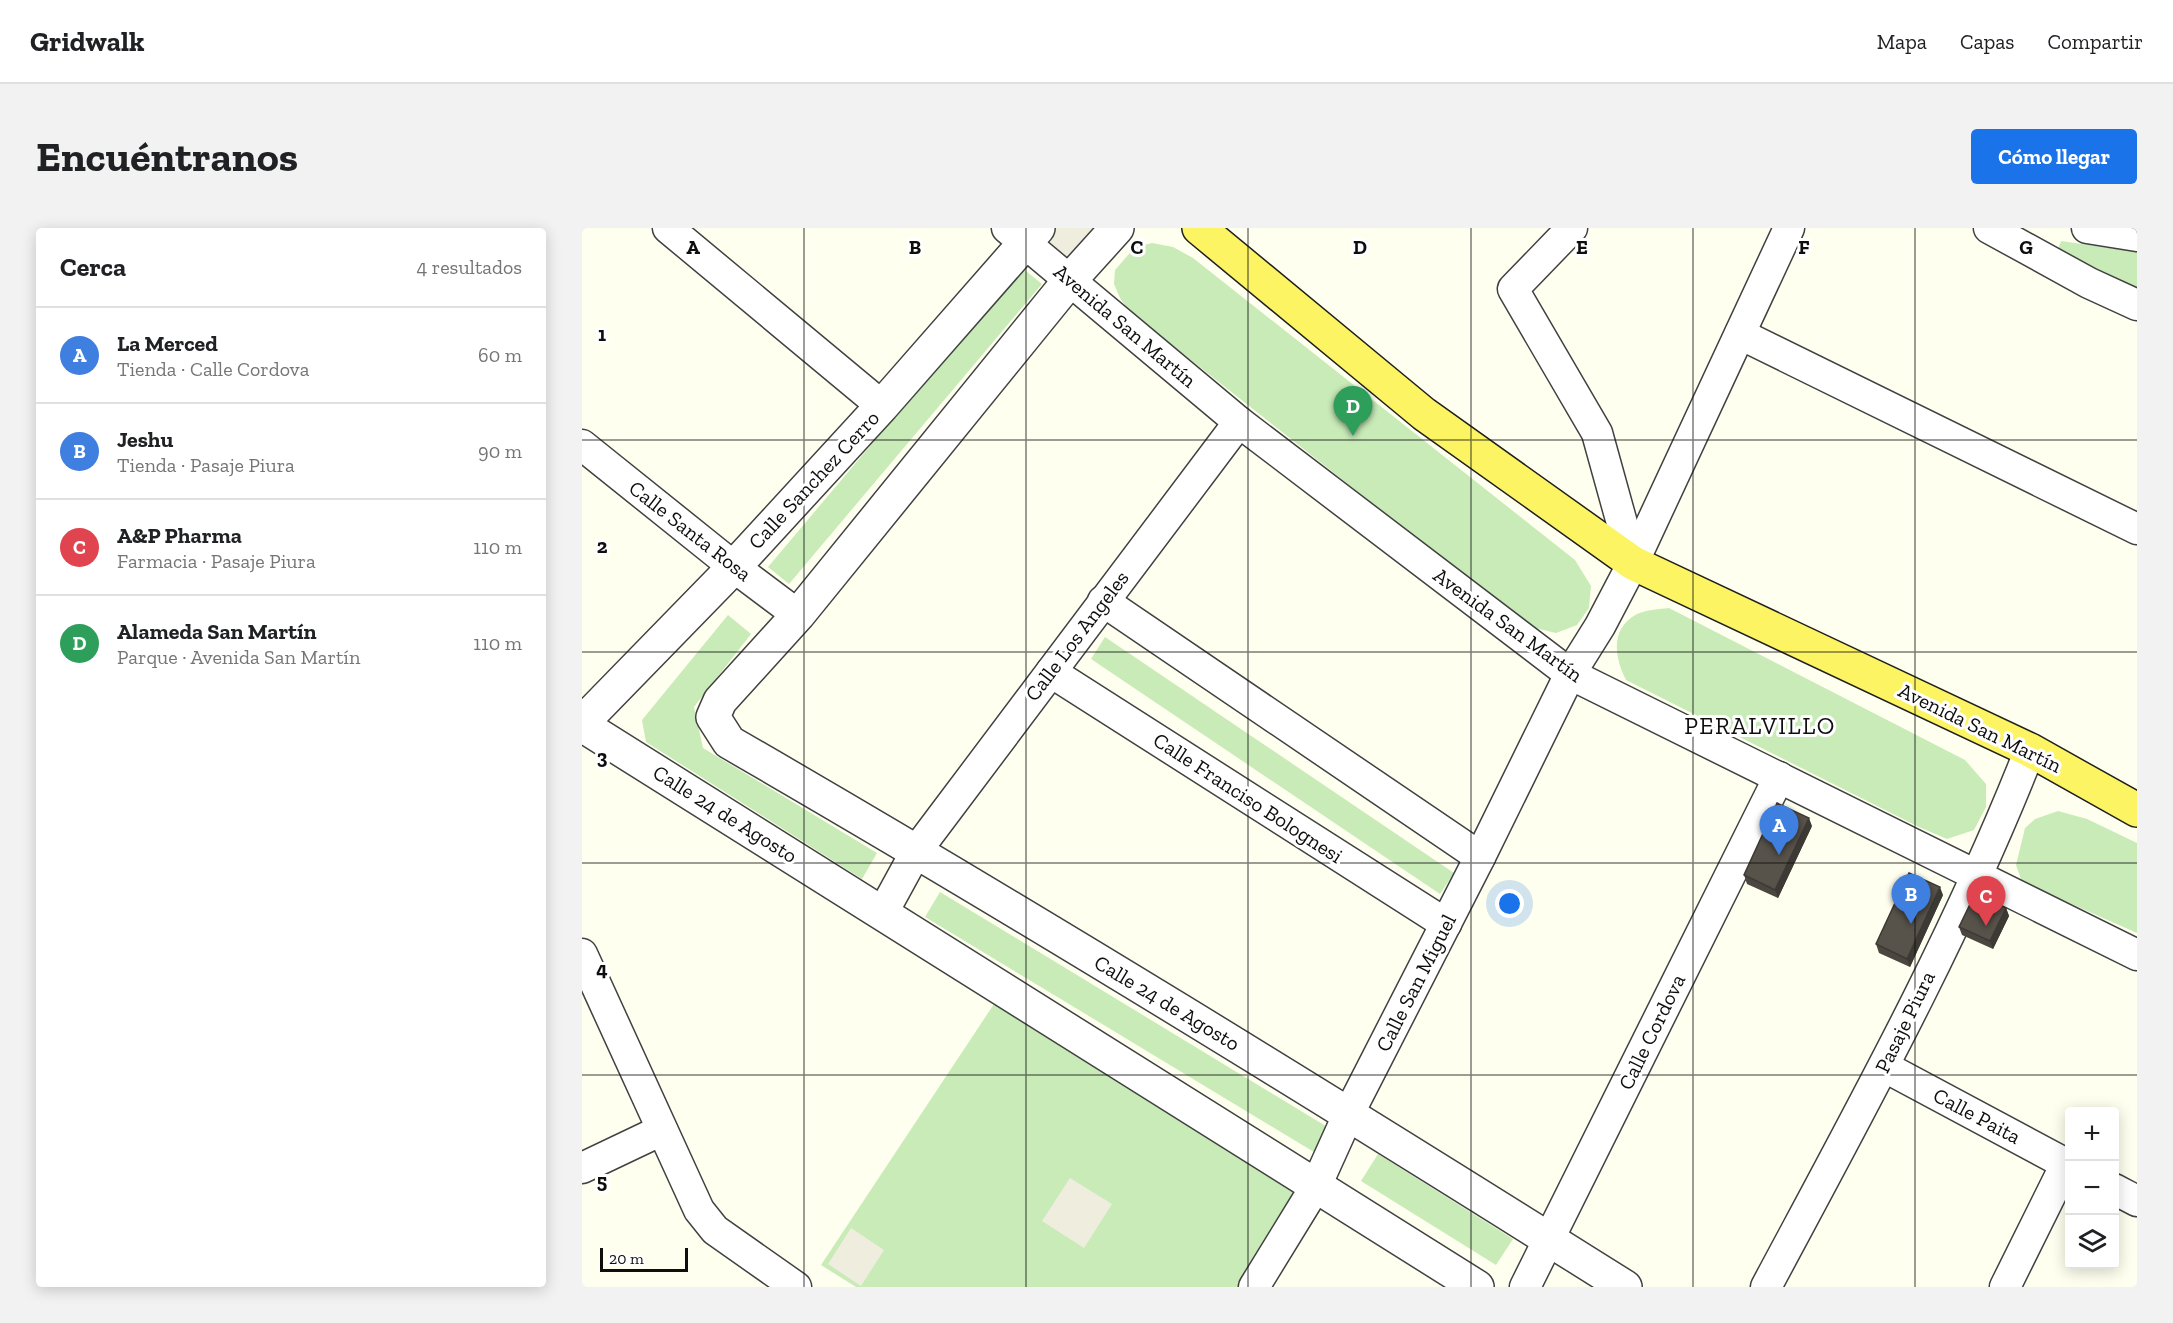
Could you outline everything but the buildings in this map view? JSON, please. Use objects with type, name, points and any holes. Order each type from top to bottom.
[{"type":"main road","name":"Avenida San Martín","points":[[1199,228],[1424,414],[1633,564],[2030,750],[2137,810]]},
{"type":"street","points":[[668,228],[882,406]]},
{"type":"street","points":[[798,615],[1070,280],[1117,228]]},
{"type":"street","points":[[1572,228],[1513,289],[1597,433],[1633,564]]},
{"type":"street","name":"Calle San Miguel","points":[[1254,1287],[1316,1186],[1349,1113],[1480,857],[1570,674],[1600,626],[1633,564],[1789,228]]},
{"type":"street","points":[[1989,228],[2089,283],[2137,304]]},
{"type":"street","points":[[2087,228],[2137,236]]},
{"type":"street","name":"Calle Sanchez Cerro","points":[[582,724],[734,567],[882,406],[1023,233]]},
{"type":"street","name":"Avenida San Martín","points":[[1023,233],[1070,280],[1239,422],[1570,674],[2137,955]]},
{"type":"street","points":[[1740,334],[2137,529]]},
{"type":"street","name":"Calle Los Angeles","points":[[882,914],[917,850],[1239,422]]},
{"type":"street","name":"Calle Santa Rosa","points":[[582,445],[734,567],[798,615]]},
{"type":"street","points":[[1103,601],[1480,857]]},
{"type":"street","name":"Calle 24 de Agosto","points":[[798,615],[720,701],[714,717],[729,742],[917,850],[1349,1113],[1625,1287]]},
{"type":"street","name":"Calle Franciso Bolognesi","points":[[1051,672],[1446,924]]},
{"type":"street","name":"Calle 24 de Agosto","points":[[582,724],[1477,1287]]},
{"type":"street","name":"Pasaje Piura","points":[[1766,1287],[1885,1067],[2000,826],[2030,750]]},
{"type":"street","name":"Calle Cordova","points":[[1525,1287],[1779,777]]},
{"type":"street","points":[[582,954],[699,1210],[715,1230],[796,1287]]},
{"type":"street","name":"Calle Paita","points":[[1885,1067],[2065,1163]]},
{"type":"street","points":[[582,1168],[662,1131]]},
{"type":"street","points":[[2005,1287],[2065,1171]]},
{"type":"street","points":[[2119,1191],[2137,1201]]},
{"type":"green space","points":[[2061,241],[2137,252],[2137,294],[2056,255]]},
{"type":"green space","points":[[1152,243],[1173,247],[1193,258],[1575,560],[1591,586],[1589,608],[1577,625],[1556,633],[1531,627],[1130,312],[1114,284],[1115,270],[1135,247]]},
{"type":"green space","points":[[1021,267],[1042,284],[789,584],[768,567]]},
{"type":"green space","points":[[1669,608],[1965,760],[1986,784],[1986,807],[1974,830],[1947,839],[1919,827],[1626,680],[1617,653],[1618,636],[1622,628],[1637,614]]},
{"type":"green space","points":[[728,615],[751,634],[694,707],[703,748],[877,853],[862,879],[646,742],[642,720]]},
{"type":"green space","points":[[1105,637],[1454,873],[1440,894],[1091,659]]},
{"type":"green space","points":[[2058,811],[2087,819],[2137,843],[2137,933],[2022,882],[2016,865],[2025,828],[2035,819]]},
{"type":"green space","points":[[940,892],[1329,1128],[1314,1152],[925,917]]},
{"type":"green space","points":[[994,1004],[1304,1191],[1242,1287],[856,1287],[821,1265]]},
{"type":"green space","points":[[1378,1154],[1513,1239],[1496,1265],[1361,1181]]},
{"type":"shaded area","points":[[1052,228],[1099,228],[1069,260],[1044,237]]},
{"type":"shaded area","points":[[1070,1178],[1112,1204],[1084,1248],[1042,1221]]},
{"type":"shaded area","points":[[851,1228],[884,1250],[861,1286],[828,1264]]},
{"type":"place","name":"Alameda San Martín","points":[[1353,436]]},
{"type":"place","name":"La Merced","points":[[1779,855]]},
{"type":"place","name":"Jeshu","points":[[1911,924]]},
{"type":"place","name":"A&P Pharma","points":[[1986,926]]},
{"type":"district","name":"PERALVILLO","points":[[1760,726]]}]
